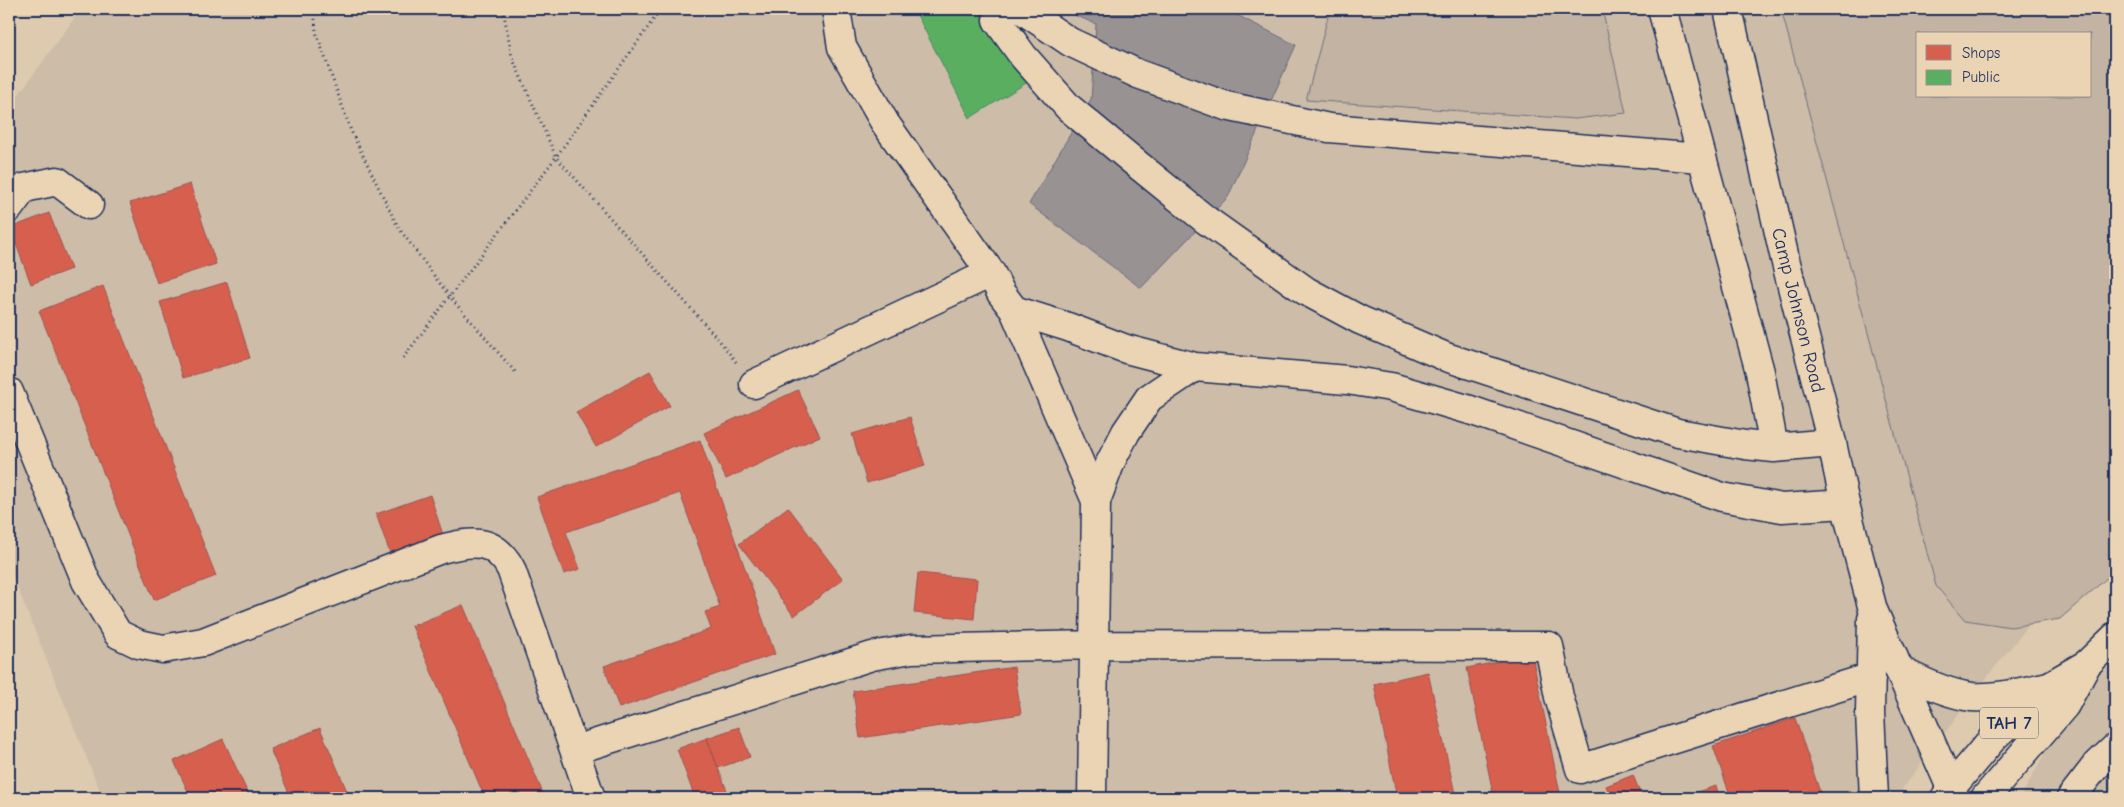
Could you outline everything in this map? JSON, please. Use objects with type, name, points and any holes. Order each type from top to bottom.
[{"type":"main road","points":[[836,9],[842,47],[885,123],[991,273],[1001,293],[1014,310],[1096,501]]},
{"type":"main road","points":[[1021,9],[1070,42],[1138,74],[1226,106],[1329,128],[1574,146],[1702,158]]},
{"type":"main road","points":[[1662,9],[1760,372],[1774,448]]},
{"type":"main road","name":"Camp Johnson Road","points":[[1728,9],[1785,259],[1872,610],[1950,795]]},
{"type":"main road","points":[[997,20],[1023,56],[1069,108],[1206,220],[1306,291],[1360,320],[1446,357],[1678,433],[1745,445],[1774,448],[1832,443]]},
{"type":"main road","points":[[9,208],[24,188],[57,182],[88,205]]},
{"type":"main road","points":[[754,384],[991,273]]},
{"type":"main road","points":[[1014,310],[1126,349],[1195,366],[1347,380],[1391,387],[1470,410],[1722,497],[1782,508],[1845,504]]},
{"type":"main road","points":[[1092,798],[1096,501],[1111,461],[1126,432],[1149,398],[1195,366]]},
{"type":"main road","points":[[9,392],[86,581],[118,634],[139,644],[163,649],[203,642],[441,549],[474,543],[486,544],[497,550],[505,558],[511,569],[576,750],[591,798]]},
{"type":"main road","name":"Camp Johnson Road","points":[[1872,610],[1870,712],[1874,798]]},
{"type":"main road","name":"TAH 7","points":[[1950,795],[1994,736],[2049,686],[2088,664],[2115,637]]},
{"type":"main road","points":[[576,750],[863,659],[890,652],[931,648],[1095,645],[1549,646],[1559,697],[1580,769],[1871,676]]},
{"type":"main road","name":"TAH 7","points":[[1985,798],[2065,705],[2088,664]]},
{"type":"main road","points":[[1898,670],[1928,684],[1972,696],[2012,694],[2049,686]]},
{"type":"main road","points":[[2071,798],[2095,767],[2115,748]]},
{"type":"path","points":[[314,9],[316,32],[351,131],[398,227],[450,298],[516,373]]},
{"type":"path","points":[[503,9],[512,57],[556,157],[719,340],[754,384]]},
{"type":"path","points":[[403,358],[556,157],[661,9]]},
{"type":"shaded area","points":[[81,9],[2115,9],[2115,529],[2077,566],[1991,672],[1903,788],[1899,798],[103,798],[9,567],[9,108]]},
{"type":"shaded area","points":[[1060,9],[1225,9],[1296,45],[1228,197],[1141,288],[1029,204],[1091,99],[1096,24]]},
{"type":"shaded area","points":[[1330,9],[1602,9],[1626,113],[1575,119],[1306,100]]},
{"type":"shaded area","points":[[1781,9],[2115,9],[2115,571],[2060,619],[2011,627],[1965,620],[1936,586]]},
{"type":"shaded area","points":[[2115,661],[2115,798],[2020,798],[2078,694]]},
{"type":"building: Shops","points":[[190,184],[216,264],[157,283],[130,203]]},
{"type":"building: Shops","points":[[49,213],[71,269],[31,284],[10,228]]},
{"type":"building: Shops","points":[[227,282],[250,358],[183,378],[160,302]]},
{"type":"building: Shops","points":[[103,286],[216,576],[154,600],[39,311]]},
{"type":"building: Shops","points":[[650,371],[670,406],[596,447],[576,412]]},
{"type":"building: Shops","points":[[798,390],[820,436],[726,479],[704,433]]},
{"type":"building: Shops","points":[[910,417],[925,466],[867,483],[852,434]]},
{"type":"building: Shops","points":[[700,440],[775,654],[619,708],[604,666],[711,629],[705,612],[720,607],[680,493],[566,532],[580,569],[564,574],[537,497]]},
{"type":"building: Shops","points":[[430,495],[444,538],[391,556],[376,514]]},
{"type":"building: Shops","points":[[788,507],[843,579],[794,616],[739,544]]},
{"type":"building: Shops","points":[[918,573],[977,579],[974,619],[914,613]]},
{"type":"building: Shops","points":[[463,605],[545,798],[485,798],[412,626]]},
{"type":"building: Shops","points":[[1532,655],[1561,798],[1494,798],[1467,668]]},
{"type":"building: Shops","points":[[1014,667],[1021,714],[860,738],[853,691]]},
{"type":"building: Shops","points":[[1428,672],[1456,798],[1397,798],[1374,684]]},
{"type":"building: Shops","points":[[1795,718],[1822,798],[1731,798],[1713,746]]},
{"type":"building: Shops","points":[[739,727],[750,757],[718,768],[707,738]]},
{"type":"building: Shops","points":[[320,728],[350,798],[291,798],[270,749]]},
{"type":"building: Shops","points":[[707,738],[730,798],[695,798],[677,749]]},
{"type":"building: Shops","points":[[223,739],[250,798],[191,798],[174,761]]},
{"type":"building: Shops","points":[[1633,775],[1642,798],[1611,798],[1606,786]]},
{"type":"building: Shops","points":[[1716,786],[1720,798],[1678,798]]},
{"type":"building: Public","points":[[914,9],[1011,9],[1047,70],[970,118]]}]
